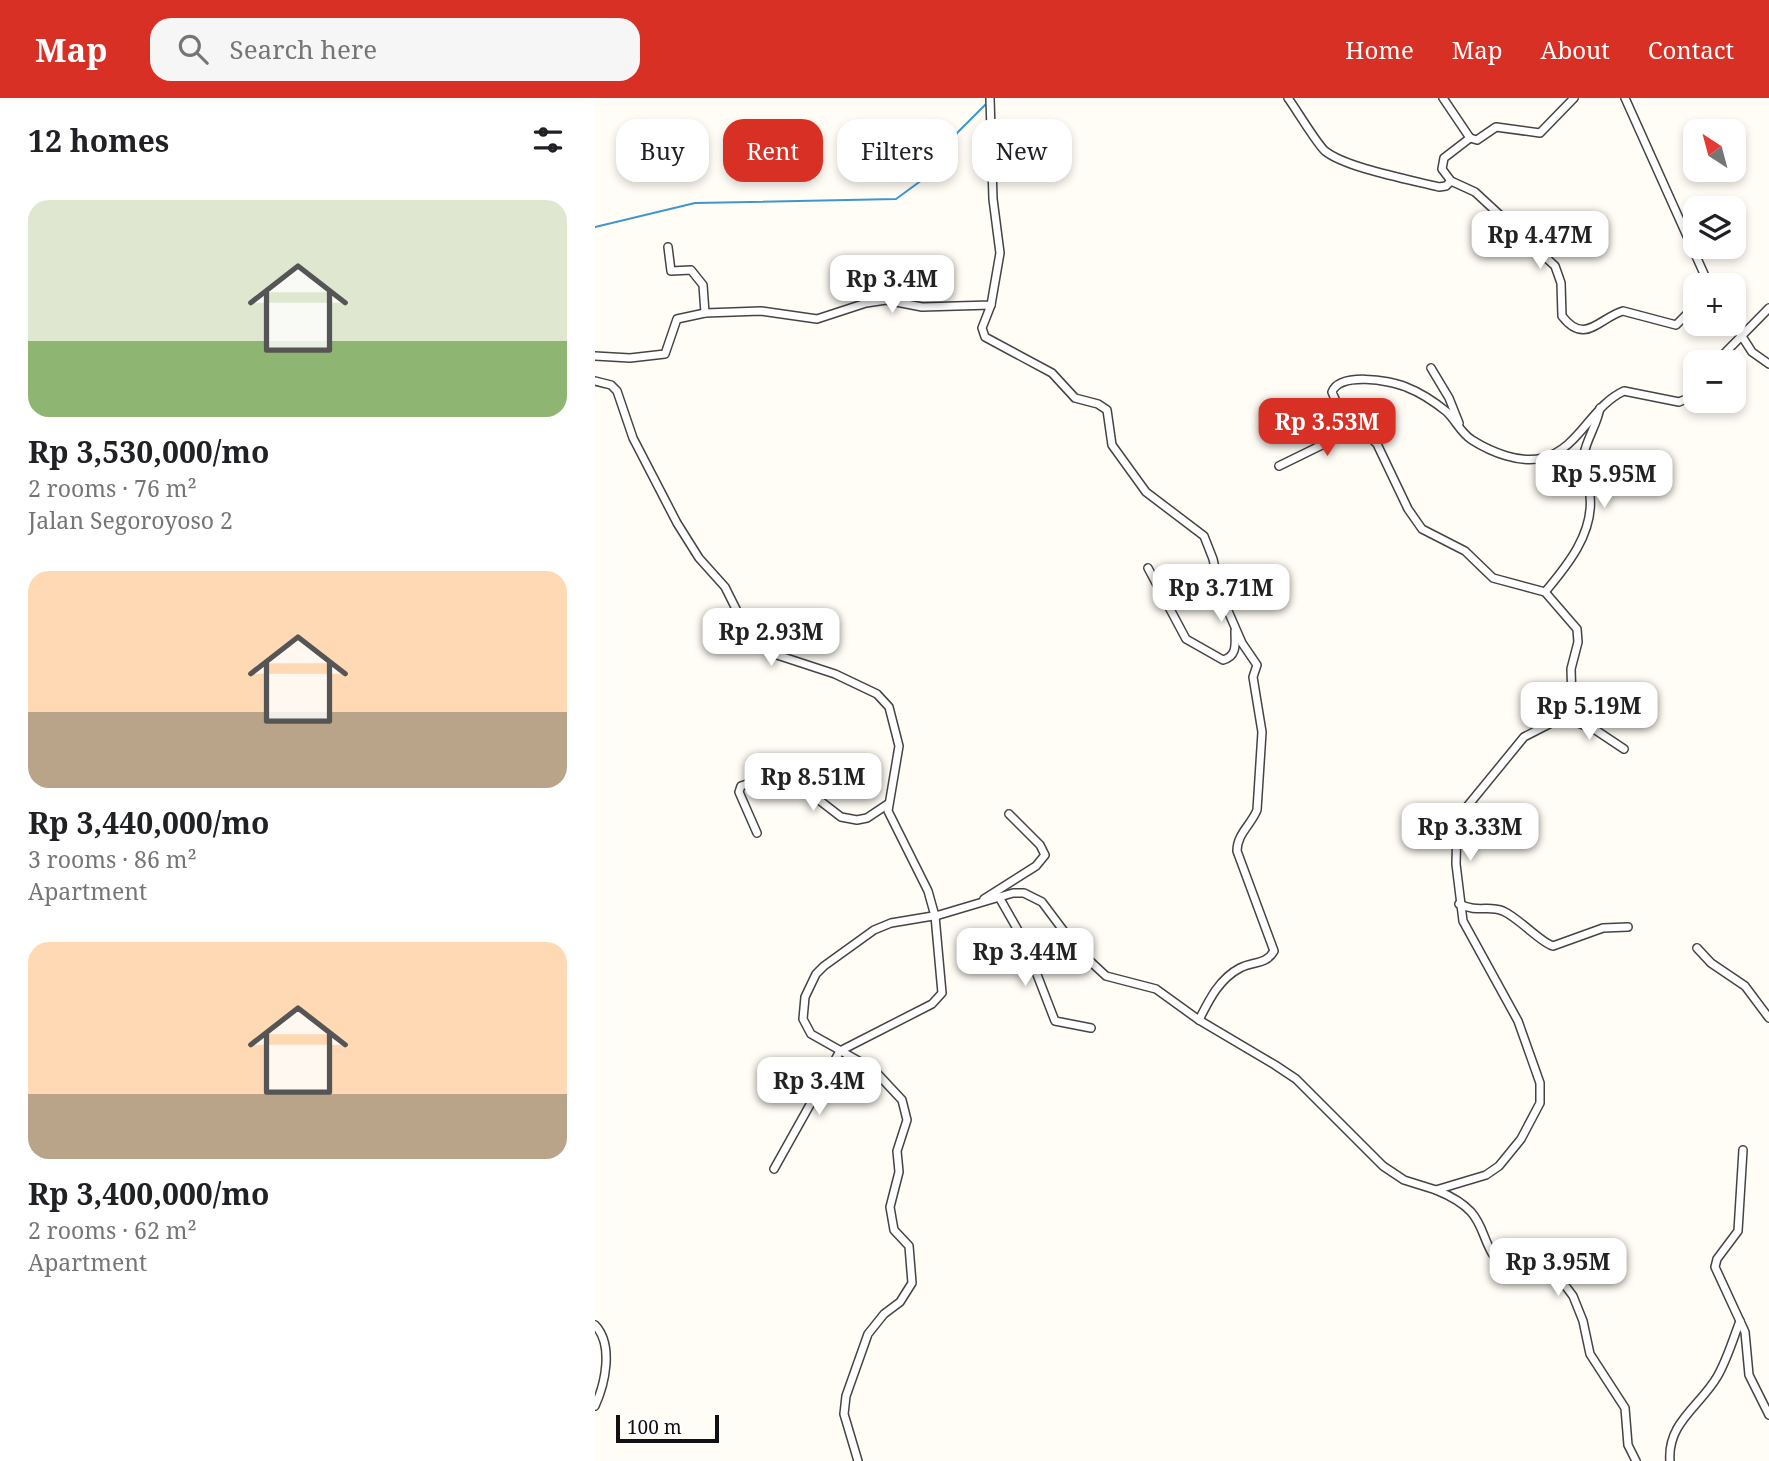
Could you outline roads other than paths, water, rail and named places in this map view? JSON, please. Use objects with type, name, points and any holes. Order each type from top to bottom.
[{"type":"street","points":[[990,98],[993,199],[1000,253],[991,305],[982,328],[985,337],[1052,373],[1075,398],[1103,406],[1109,415],[1112,445],[1146,492],[1159,506],[1201,532],[1211,552],[1221,595],[1242,643],[1257,665],[1253,677],[1262,732],[1257,810],[1239,836],[1237,851],[1274,951],[1265,961],[1242,967],[1220,985],[1199,1020]]},
{"type":"street","points":[[1287,98],[1330,154],[1378,171],[1440,187],[1446,187],[1451,181]]},
{"type":"street","points":[[1443,98],[1470,138],[1477,140],[1496,127],[1540,133],[1574,98]]},
{"type":"street","points":[[1625,98],[1704,273]]},
{"type":"street","points":[[1470,138],[1443,161],[1442,169],[1451,181],[1475,192],[1555,266],[1561,283],[1562,316],[1570,326],[1581,330],[1595,328],[1623,311],[1676,325],[1683,318]]},
{"type":"street","points":[[668,247],[671,271],[691,270],[703,285],[705,313]]},
{"type":"street","points":[[595,356],[645,358],[665,354],[677,320],[705,313],[761,311],[807,320],[829,317],[877,300],[922,307],[991,305]]},
{"type":"street","points":[[1746,331],[1769,308]]},
{"type":"street","points":[[1728,350],[1741,336],[1752,352],[1769,364]]},
{"type":"street","points":[[1431,368],[1449,398],[1460,429]]},
{"type":"street","points":[[1436,1189],[1486,1175],[1499,1166],[1521,1139],[1540,1103],[1539,1083],[1518,1021],[1463,921],[1456,864],[1457,824],[1461,814],[1524,737],[1563,717],[1572,701],[1571,669],[1578,642],[1577,629],[1545,592],[1493,578],[1465,551],[1422,529],[1408,509],[1377,444],[1335,401],[1333,388],[1348,380],[1406,387],[1444,410],[1471,439],[1500,453],[1522,459],[1544,458],[1563,449],[1600,408],[1624,391],[1679,402],[1683,400]]},
{"type":"street","points":[[595,382],[611,385],[617,391],[633,438],[677,523],[699,558],[725,587],[742,621],[758,641],[777,655],[835,674],[877,694],[889,707],[899,746],[888,804],[892,824],[928,891],[935,916],[943,985],[939,998],[840,1051],[774,1169]]},
{"type":"street","points":[[1545,592],[1570,562],[1585,530],[1591,498],[1583,455],[1597,427],[1600,408]]},
{"type":"street","points":[[1279,467],[1326,443],[1350,418]]},
{"type":"street","points":[[1148,568],[1186,639],[1223,660],[1235,650],[1234,620]]},
{"type":"street","points":[[1563,717],[1594,729],[1624,748]]},
{"type":"street","points":[[757,833],[740,796],[740,788],[749,783],[791,785],[846,819],[862,820],[888,804]]},
{"type":"street","points":[[976,904],[1043,861],[1045,855],[1040,845],[1009,814]]},
{"type":"street","points":[[858,1461],[844,1414],[846,1396],[868,1334],[884,1314],[900,1302],[912,1283],[909,1246],[894,1230],[890,1207],[899,1172],[897,1152],[907,1120],[902,1100],[873,1069],[811,1034],[803,1019],[804,997],[815,974],[838,954],[874,930],[891,923],[935,916],[1019,892],[1035,898],[1053,916],[1078,950],[1106,976],[1156,989],[1199,1020],[1296,1079],[1383,1166],[1404,1180],[1459,1199],[1471,1209],[1506,1271],[1512,1272],[1532,1259],[1569,1289],[1583,1321],[1590,1353],[1625,1408],[1628,1446],[1636,1461]]},
{"type":"street","points":[[999,897],[1028,950],[1055,1021],[1091,1028]]},
{"type":"street","points":[[1459,904],[1478,911],[1504,912],[1553,946],[1603,928],[1628,927]]},
{"type":"street","points":[[1697,948],[1711,963],[1745,986],[1769,1018]]},
{"type":"street","points":[[1743,1150],[1738,1231],[1715,1267],[1747,1340],[1749,1375],[1769,1415]]},
{"type":"street","points":[[1670,1461],[1671,1445],[1681,1422],[1717,1377],[1740,1321]]},
{"type":"street","points":[[595,1325],[604,1343],[605,1368],[595,1406]]},
{"type":"waterway","points":[[595,227],[695,203],[896,199],[922,180],[958,132],[987,103]]}]
